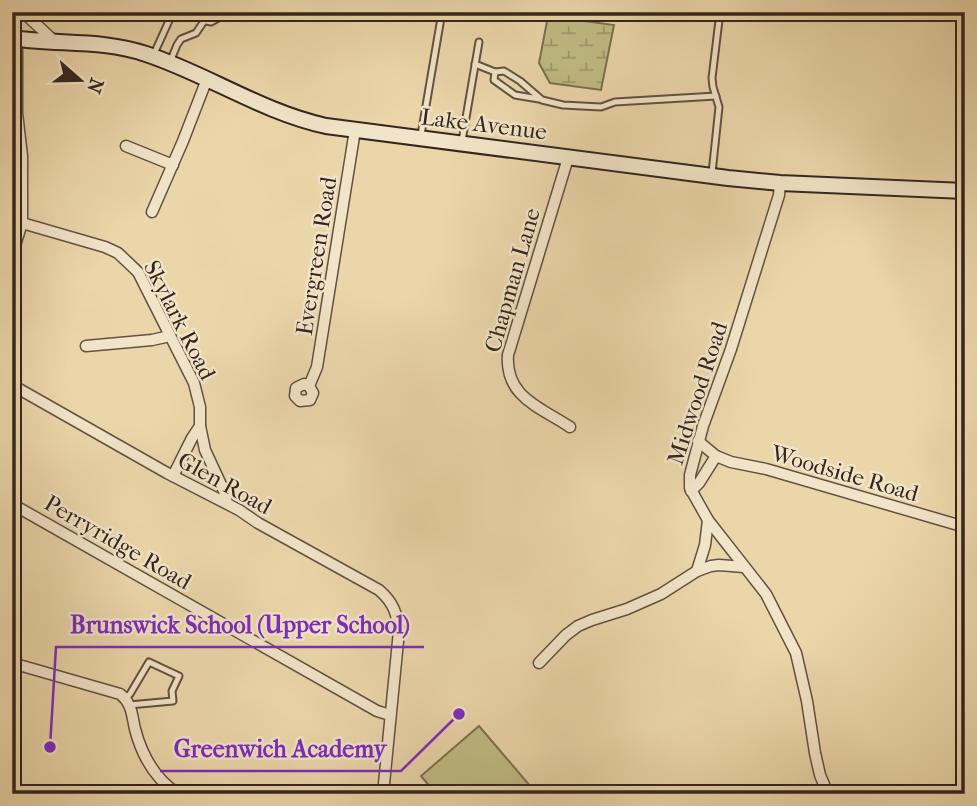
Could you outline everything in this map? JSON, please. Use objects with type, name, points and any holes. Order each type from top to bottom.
[{"type":"main road","name":"Lake Avenue","points":[[15,38],[112,45],[153,56],[284,114],[317,124],[712,176],[780,183],[965,191]]},
{"type":"street","points":[[23,12],[53,40]]},
{"type":"street","points":[[12,255],[22,223],[22,156],[17,113],[15,38]]},
{"type":"street","points":[[152,212],[206,79]]},
{"type":"street","name":"Evergreen Road","points":[[309,386],[317,367],[355,130]]},
{"type":"street","points":[[126,146],[173,165]]},
{"type":"street","name":"Chapman Lane","points":[[568,158],[508,355],[507,367],[517,390],[524,398],[570,427]]},
{"type":"street","name":"Midwood Road","points":[[780,183],[779,195],[751,290],[698,440],[690,475],[691,491],[708,520],[766,594],[796,653],[815,753],[828,794]]},
{"type":"street","name":"Skylark Road","points":[[22,223],[105,247],[118,253],[138,272],[194,383],[205,450],[224,491],[226,503]]},
{"type":"street","points":[[86,346],[170,336]]},
{"type":"street","name":"Glen Road","points":[[12,384],[379,590],[390,599],[396,609],[399,631],[390,715]]},
{"type":"street","points":[[173,476],[200,426]]},
{"type":"street","name":"Woodside Road","points":[[698,440],[716,456],[731,462],[766,469],[965,527]]},
{"type":"street","points":[[691,491],[716,456]]},
{"type":"street","name":"Perryridge Road","points":[[12,504],[377,711],[390,715]]},
{"type":"street","points":[[697,570],[705,545],[708,520]]},
{"type":"street","points":[[539,663],[578,626],[661,594],[697,570],[719,565],[744,567]]},
{"type":"street","points":[[12,663],[120,694],[127,701],[145,757],[160,779],[174,791]]},
{"type":"street","points":[[383,794],[390,715]]},
{"type":"lane","points":[[153,56],[173,12]]},
{"type":"lane","points":[[196,12],[198,17],[211,22],[220,17],[219,12]]},
{"type":"lane","points":[[420,139],[442,12]]},
{"type":"lane","points":[[712,176],[719,107],[712,78],[720,12]]},
{"type":"lane","points":[[170,63],[181,39],[196,33],[204,21]]},
{"type":"lane","points":[[461,144],[479,42]]},
{"type":"lane","points":[[475,64],[495,72],[504,71],[542,100]]},
{"type":"lane","points":[[495,72],[494,80],[515,95],[563,106],[601,107],[615,102],[716,96]]},
{"type":"lane","points":[[149,662],[179,676],[173,691],[173,701],[127,701],[149,662]]},
{"type":"green space","points":[[548,16],[614,25],[601,90],[550,83],[539,63]]},
{"type":"green space","points":[[479,726],[537,794],[436,794],[421,776]]},
{"type":"place","name":"Greenwich Academy","points":[[459,714]]},
{"type":"place","name":"Brunswick School (Upper School)","points":[[50,747]]}]
